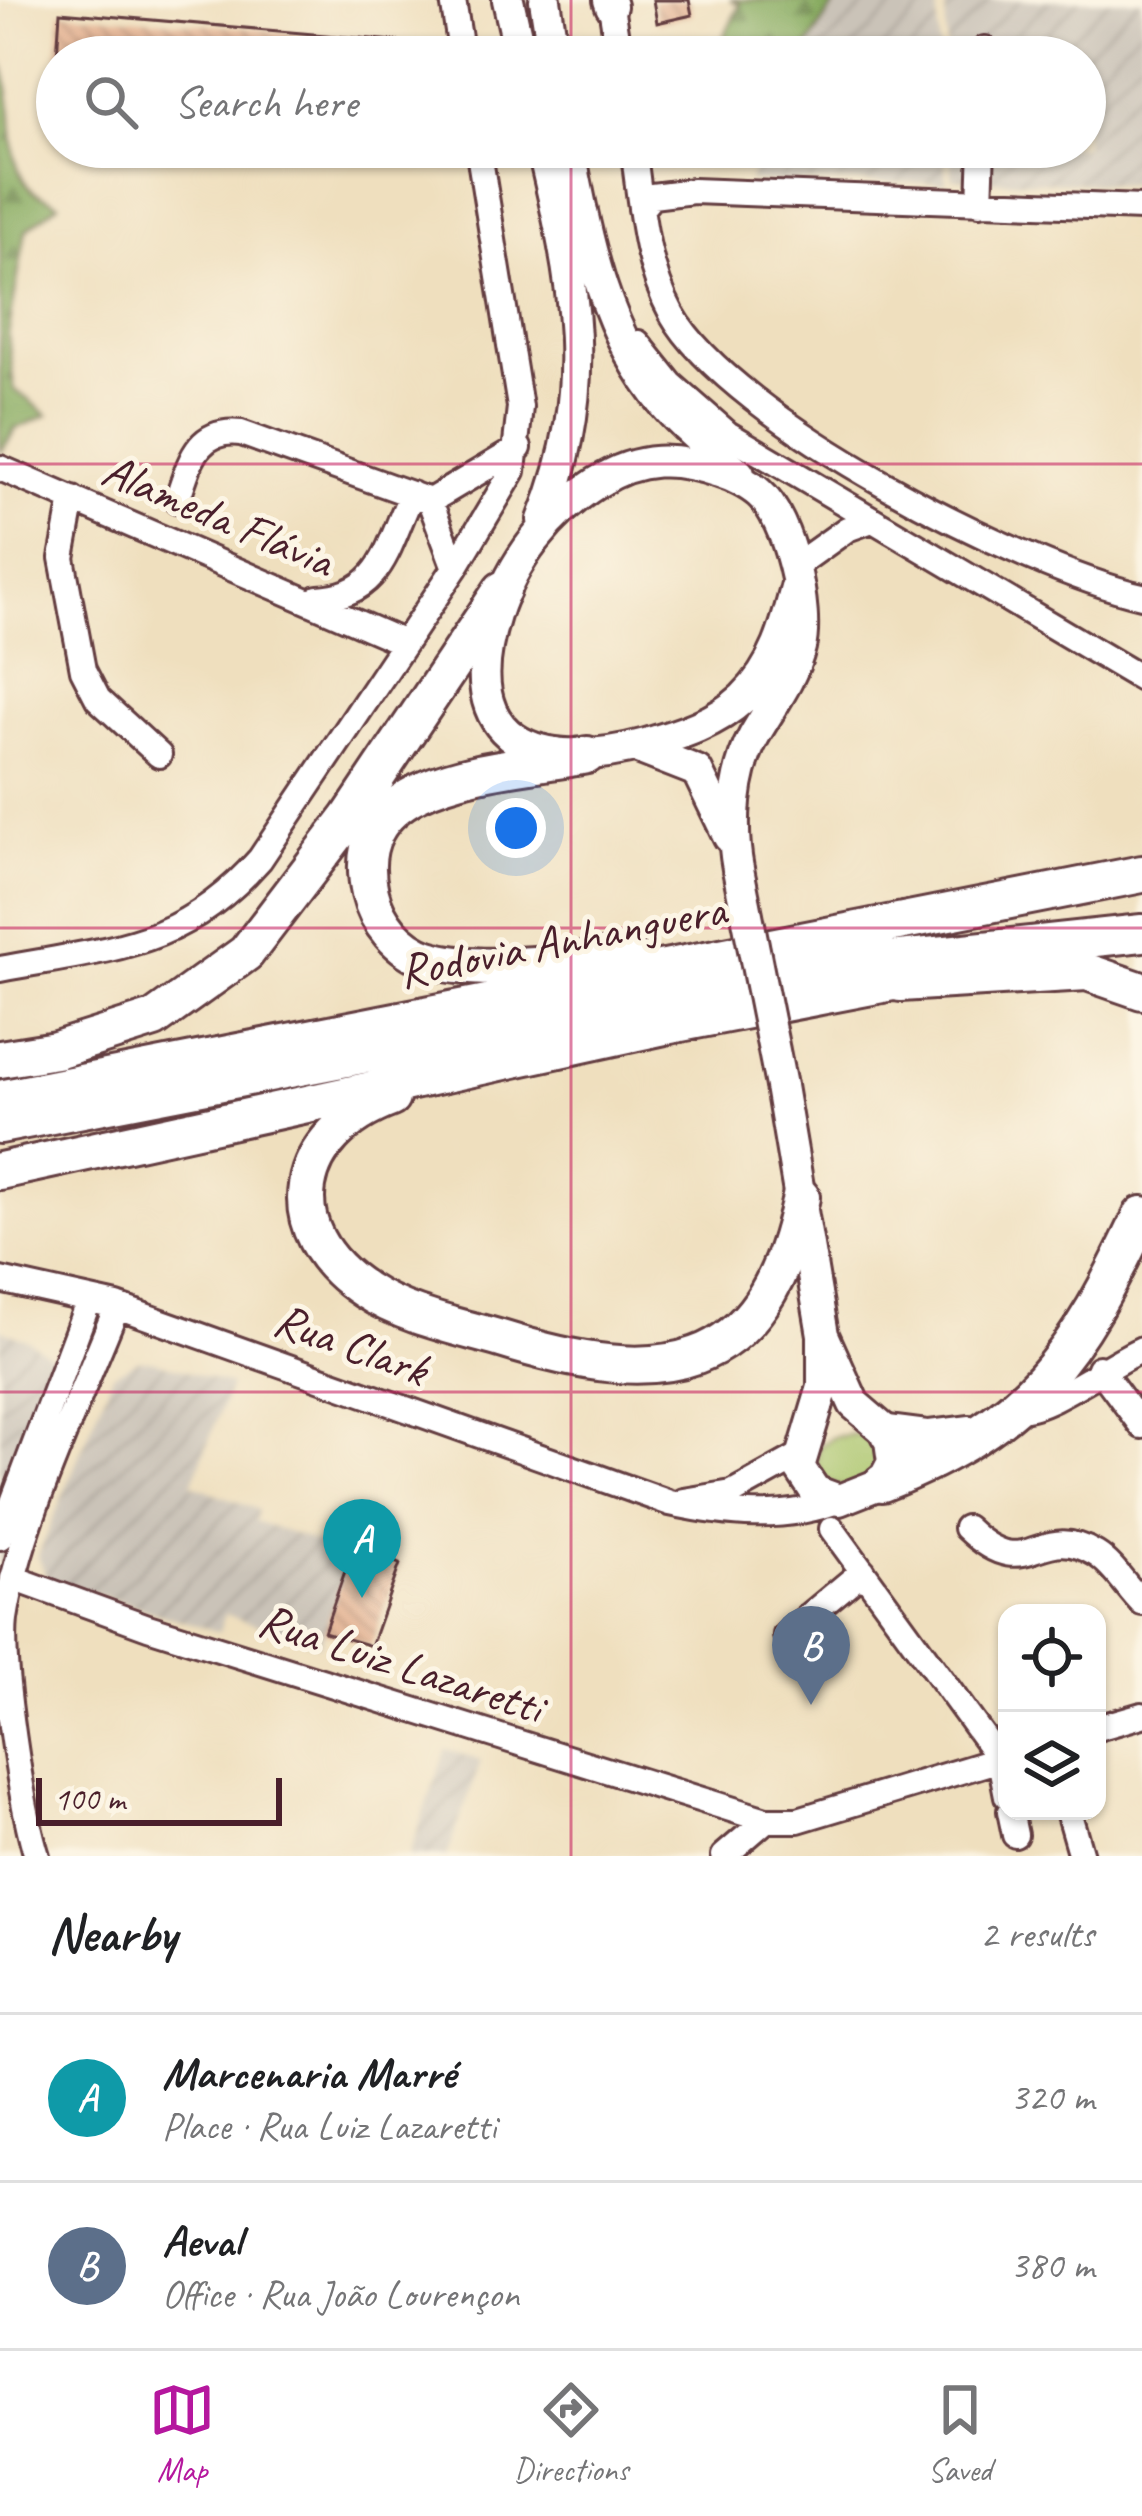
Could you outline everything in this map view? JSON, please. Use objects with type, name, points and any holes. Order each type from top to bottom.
[{"type":"highway","points":[[0,1059],[56,1050],[154,1018],[246,953],[276,921],[349,818],[502,590]]},
{"type":"highway","points":[[587,755],[437,782],[396,806],[376,836],[368,874],[376,912],[396,940],[425,958],[476,964],[793,944]]},
{"type":"highway","name":"Rodovia Anhanguera","points":[[0,1100],[1142,874]]},
{"type":"highway","name":"Rodovia Anhanguera","points":[[0,1125],[807,969],[1142,933]]},
{"type":"highway","points":[[0,1171],[1102,936]]},
{"type":"highway","points":[[872,986],[1087,972],[1142,991]]},
{"type":"highway","points":[[474,1069],[352,1117],[320,1148],[308,1176],[309,1220],[332,1263],[364,1289],[412,1312],[566,1360],[630,1368],[669,1364],[717,1345],[755,1312],[785,1261],[801,1196]]},
{"type":"highway","points":[[882,1483],[1005,1419],[1084,1329],[1142,1215]]},
{"type":"highway","points":[[881,1429],[928,1439],[1005,1419]]},
{"type":"main road","points":[[508,0],[516,36]]},
{"type":"main road","points":[[545,0],[551,36]]},
{"type":"main road","points":[[547,168],[568,255],[578,380],[561,476],[536,536],[502,590],[484,650],[489,711],[513,740],[532,751],[587,755],[634,747],[718,718],[744,697],[783,638],[795,576]]},
{"type":"main road","points":[[574,168],[602,290],[625,349],[668,409],[762,494],[795,576],[804,623],[800,649],[743,761],[736,858]]},
{"type":"main road","points":[[536,536],[572,499],[647,460],[696,464],[762,494]]},
{"type":"main road","points":[[634,747],[679,760],[697,771],[736,858],[823,1334],[823,1387],[802,1449],[804,1480],[835,1514],[882,1483],[893,1462],[881,1429],[842,1381],[823,1334]]},
{"type":"main road","points":[[802,1449],[832,1428],[881,1429]]},
{"type":"street","points":[[453,0],[459,36]]},
{"type":"street","points":[[610,2],[616,36]]},
{"type":"street","points":[[0,969],[143,942],[190,921],[230,893],[260,859],[513,471],[519,448],[511,340],[482,168]]},
{"type":"street","points":[[636,168],[649,254],[674,318],[701,356],[744,394],[792,428],[1021,555],[1142,596]]},
{"type":"street","points":[[654,168],[693,191]]},
{"type":"street","points":[[980,202],[981,168]]},
{"type":"street","points":[[641,208],[652,196],[693,191],[1142,208]]},
{"type":"street","points":[[602,290],[652,363],[700,412],[1142,679]]},
{"type":"street","points":[[178,500],[194,452],[206,437],[222,431],[241,433],[421,498],[454,568]]},
{"type":"street","points":[[311,598],[345,597],[365,586],[421,498],[519,448]]},
{"type":"street","name":"Alameda Flávia","points":[[0,468],[311,598],[401,641]]},
{"type":"street","points":[[73,499],[62,559],[82,670],[98,699],[159,755]]},
{"type":"street","points":[[795,576],[848,529],[872,520]]},
{"type":"street","name":"Rua Clark","points":[[0,1280],[117,1306],[670,1503],[737,1516],[802,1511],[835,1514]]},
{"type":"street","points":[[0,1538],[6,1506],[89,1300]]},
{"type":"street","points":[[37,1856],[23,1801],[3,1635],[13,1578],[117,1306]]},
{"type":"street","points":[[1005,1419],[1041,1408],[1099,1368],[1142,1349]]},
{"type":"street","points":[[1099,1368],[1142,1426]]},
{"type":"street","name":"Rua Clark","points":[[670,1503],[732,1493],[802,1449]]},
{"type":"street","points":[[835,1514],[863,1571],[998,1751]]},
{"type":"street","points":[[966,1528],[1001,1556],[1017,1557],[1059,1543],[1099,1555],[1142,1603]]},
{"type":"street","points":[[786,1635],[863,1571]]},
{"type":"street","name":"Rua Luiz Lazaretti","points":[[13,1578],[148,1627],[766,1820]]},
{"type":"street","points":[[1106,1725],[1142,1715]]},
{"type":"street","points":[[724,1856],[766,1820],[798,1820],[998,1761]]},
{"type":"street","points":[[1071,1820],[1082,1856]]},
{"type":"shaded area","points":[[818,0],[937,0],[939,36],[804,36]]},
{"type":"shaded area","points":[[945,0],[1142,0],[1142,185],[952,179],[952,168],[1106,168],[1106,36],[946,36]]},
{"type":"shaded area","points":[[754,168],[945,168],[946,183],[749,182]]},
{"type":"shaded area","points":[[0,1329],[28,1340],[77,1373],[0,1567]]},
{"type":"shaded area","points":[[138,1360],[230,1385],[192,1484],[258,1510],[255,1521],[351,1554],[319,1646],[225,1614],[219,1632],[47,1579],[38,1556],[113,1374]]},
{"type":"shaded area","points":[[446,1749],[481,1761],[447,1856],[409,1856]]},
{"type":"green space","points":[[730,0],[837,0],[814,36],[724,36],[740,4]]},
{"type":"green space","points":[[0,60],[9,92],[13,147],[23,179],[33,191],[59,204],[26,230],[8,335],[14,389],[48,415],[17,428],[0,453]]},
{"type":"green space","points":[[857,1434],[880,1447],[879,1468],[852,1491],[815,1477],[818,1447],[833,1437]]},
{"type":"building","points":[[653,0],[689,0],[692,15],[657,23]]},
{"type":"building","points":[[60,12],[337,36],[58,36]]},
{"type":"building","points":[[353,1548],[400,1564],[371,1646],[324,1632]]},
{"type":"place","name":"Marcenaria Marré","points":[[362,1598]]},
{"type":"place","name":"Aeval","points":[[811,1705]]}]
